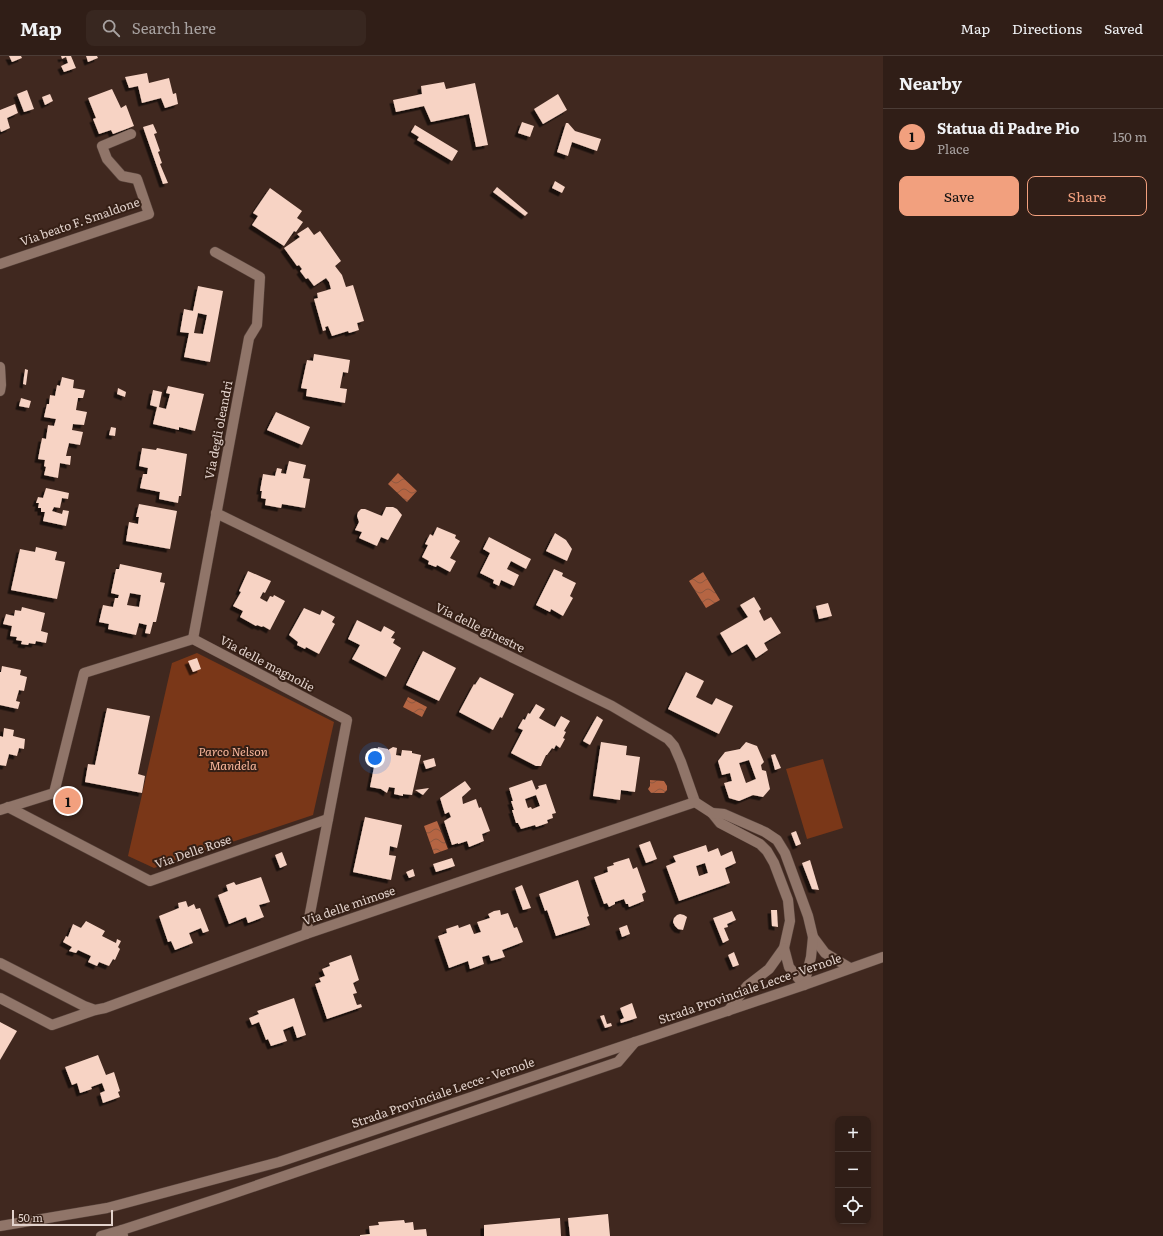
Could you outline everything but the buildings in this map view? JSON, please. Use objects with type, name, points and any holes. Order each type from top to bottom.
[{"type":"street","name":"Via beato F. Smaldone","points":[[0,264],[149,214],[137,179],[122,176],[107,159],[102,146],[131,134]]},
{"type":"street","name":"Via degli oleandri","points":[[193,639],[249,338],[257,325],[260,277],[215,252]]},
{"type":"street","points":[[0,367],[0,391]]},
{"type":"street","name":"Via delle ginestre","points":[[216,513],[612,706],[668,738],[674,746],[681,762],[694,802]]},
{"type":"street","points":[[4,809],[54,793],[84,673],[193,639]]},
{"type":"street","name":"Via delle magnolie","points":[[193,639],[347,720],[306,934]]},
{"type":"street","points":[[694,802],[712,813],[720,823],[760,844],[767,851],[774,863],[788,900],[790,922],[784,948],[769,969],[747,986],[728,1011]]},
{"type":"street","name":"Via delle mimose","points":[[0,998],[52,1025],[105,1008],[306,934],[694,802]]},
{"type":"street","name":"Via Delle Rose","points":[[4,809],[150,881],[328,819]]},
{"type":"street","points":[[712,813],[724,814],[765,832],[776,840],[785,853],[808,916],[813,937],[811,957],[804,985]]},
{"type":"street","points":[[813,937],[825,953],[850,968]]},
{"type":"street","points":[[784,948],[789,967],[804,985]]},
{"type":"street","name":"Strada Provinciale Lecce - Vernole","points":[[1,1225],[107,1208],[279,1162],[728,1011],[883,957]]},
{"type":"street","points":[[0,963],[84,1006],[95,1010]]},
{"type":"street","points":[[101,1236],[122,1233],[242,1190],[618,1062],[635,1042]]},
{"type":"green space","name":"Parco Nelson Mandela","points":[[197,653],[334,722],[313,815],[154,868],[128,856],[172,663]]},
{"type":"green space","points":[[823,759],[843,828],[807,839],[786,769]]},
{"type":"water","points":[[398,473],[417,491],[407,502],[388,484]]},
{"type":"water","points":[[703,572],[720,600],[706,608],[689,581]]},
{"type":"water","points":[[408,697],[427,707],[422,717],[403,707]]},
{"type":"water","points":[[650,780],[664,781],[667,786],[667,790],[664,793],[651,793],[648,789],[650,786]]},
{"type":"water","points":[[437,821],[448,849],[434,854],[424,826]]},
{"type":"place","name":"Statua di Padre Pio","points":[[68,801]]}]
